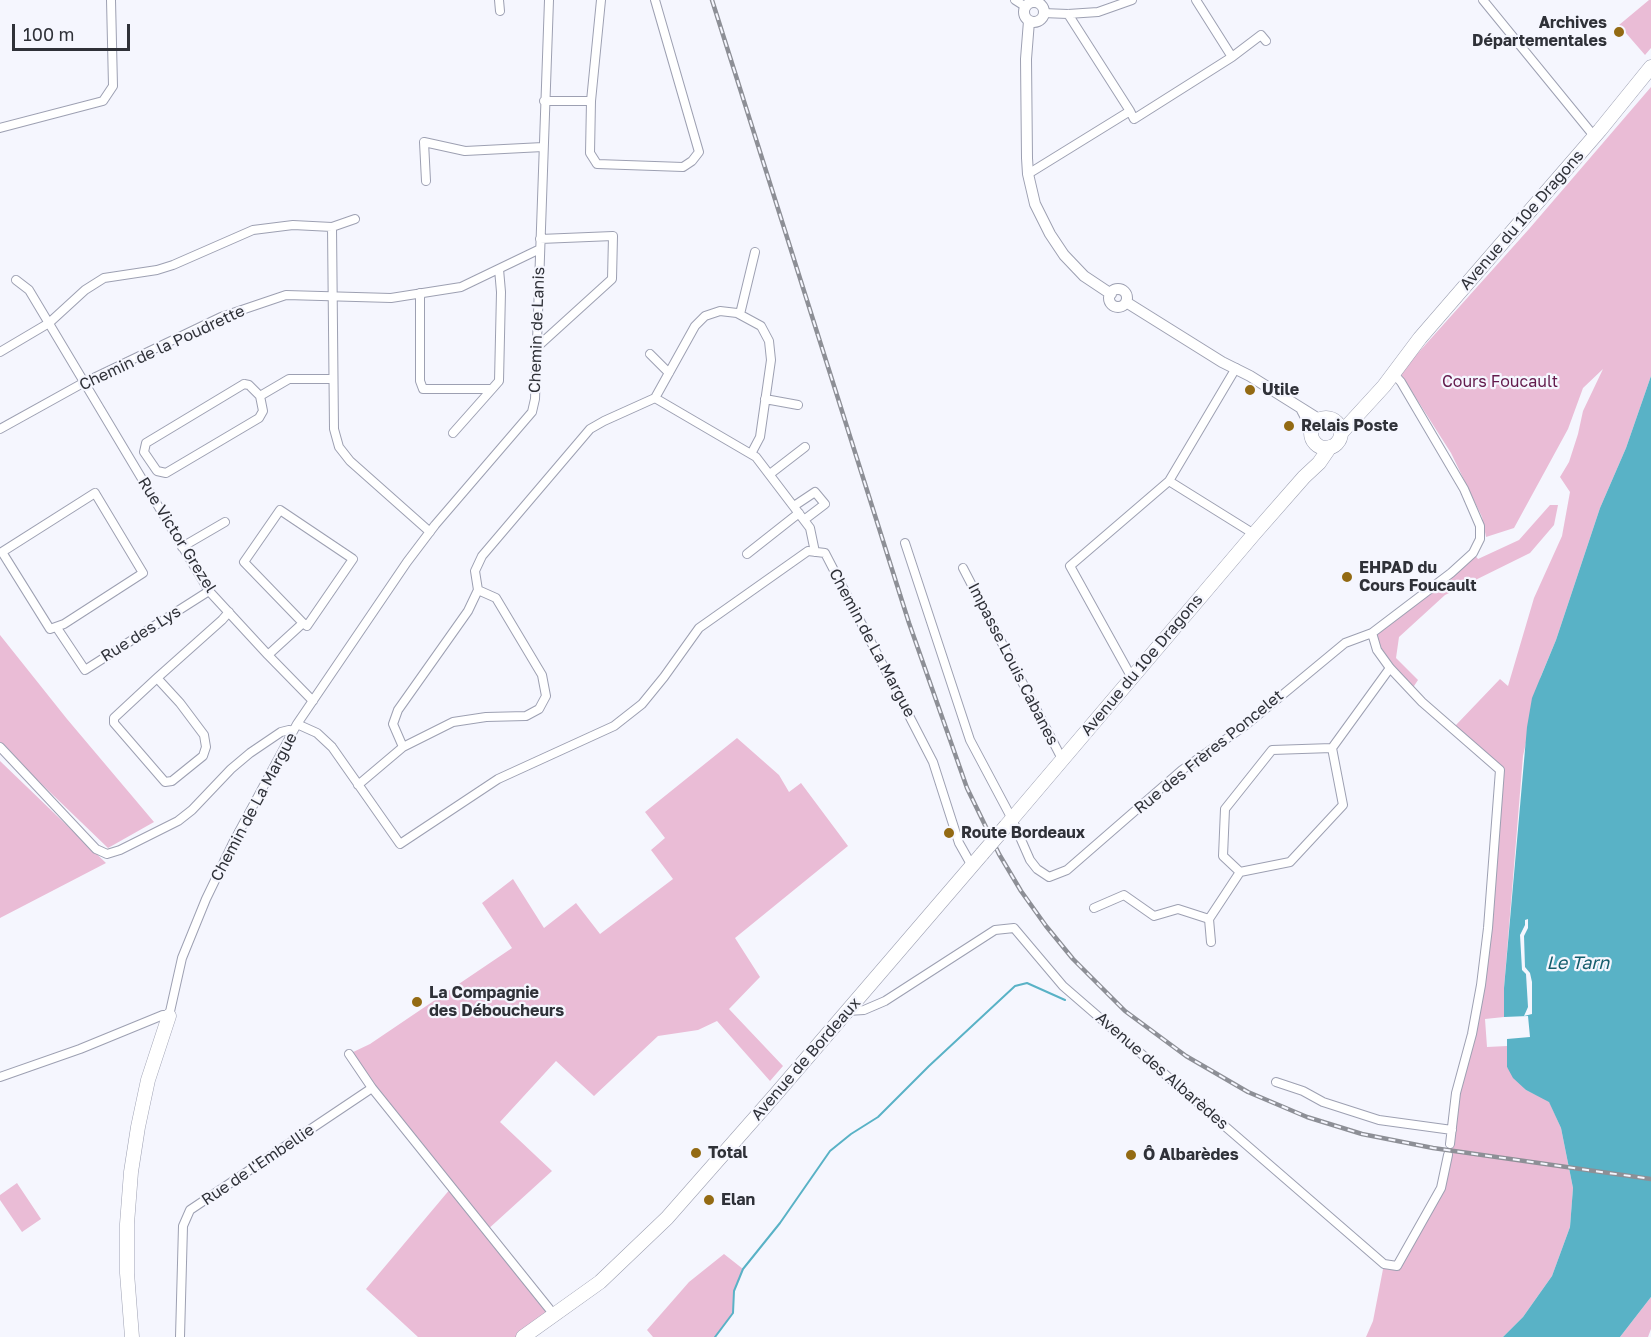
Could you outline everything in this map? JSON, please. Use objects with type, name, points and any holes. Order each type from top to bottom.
[{"type":"main road","name":"Avenue du 10e Dragons","points":[[1323,446],[1339,441],[1341,433],[1359,415],[1420,338],[1651,67]]},
{"type":"main road","name":"Avenue du 10e Dragons","points":[[1323,446],[1312,437],[1323,423],[1354,411],[1393,373]]},
{"type":"main road","points":[[1323,423],[1340,427],[1341,433]]},
{"type":"main road","name":"Avenue du 10e Dragons","points":[[972,866],[1254,534],[1315,466],[1323,446]]},
{"type":"main road","name":"Avenue de Bordeaux","points":[[523,1337],[600,1282],[667,1218],[972,866]]},
{"type":"main road","points":[[132,1337],[127,1273],[127,1224],[131,1172],[148,1080],[169,1016]]},
{"type":"street","points":[[0,128],[103,100],[113,86],[111,0]]},
{"type":"street","points":[[499,0],[500,11]]},
{"type":"street","name":"Chemin de Lanis","points":[[295,728],[407,562],[532,412],[535,399],[549,0]]},
{"type":"street","points":[[601,0],[591,101],[590,153],[597,164],[683,167],[699,152],[655,0]]},
{"type":"street","points":[[1016,0],[1041,5],[1043,13]]},
{"type":"street","points":[[1196,0],[1232,57]]},
{"type":"street","points":[[1483,0],[1594,136]]},
{"type":"street","points":[[1043,13],[1098,12],[1129,1]]},
{"type":"street","points":[[1032,3],[1025,16],[1029,21],[1026,59],[1028,174],[1035,204],[1064,255],[1084,276],[1111,294],[1115,290],[1122,290],[1127,296],[1126,302],[1323,423]]},
{"type":"street","points":[[1029,21],[1037,21],[1043,13]]},
{"type":"street","points":[[1068,14],[1134,119],[1232,57],[1261,35],[1266,41]]},
{"type":"street","points":[[544,101],[591,101]]},
{"type":"street","points":[[1028,174],[1130,111]]},
{"type":"street","points":[[426,181],[424,142],[465,151],[543,147]]},
{"type":"street","points":[[0,352],[49,322],[98,280],[109,276],[157,270],[253,230],[293,225],[332,227],[355,219]]},
{"type":"street","points":[[332,227],[334,429],[339,447],[350,461],[430,532]]},
{"type":"street","points":[[536,348],[612,279],[613,236],[540,239]]},
{"type":"street","name":"Chemin de la Poudrette","points":[[0,429],[83,383],[232,314],[286,295],[391,298],[461,287],[540,249]]},
{"type":"street","points":[[740,314],[755,252]]},
{"type":"street","points":[[453,432],[499,381],[501,292],[499,269]]},
{"type":"street","name":"Rue Victor Grezel","points":[[16,280],[29,290],[49,322],[83,383],[209,591],[313,701]]},
{"type":"street","points":[[420,293],[420,381],[423,389],[492,389]]},
{"type":"street","points":[[403,747],[393,724],[398,710],[468,611],[478,590],[475,571],[482,556],[590,429],[655,398],[695,326],[705,316],[720,311],[740,314],[761,326],[769,341],[771,360],[760,437],[751,454]]},
{"type":"street","points":[[650,354],[669,373]]},
{"type":"street","points":[[1132,678],[1070,566],[1169,481],[1236,369]]},
{"type":"street","points":[[1393,373],[1455,472],[1480,526],[1480,540],[1473,553],[1451,573],[1372,633],[1377,650],[1390,668],[1422,702],[1500,770],[1488,928],[1481,985],[1472,1034],[1456,1093],[1450,1144]]},
{"type":"street","points":[[261,396],[289,379],[333,379]]},
{"type":"street","points":[[244,384],[249,385],[261,396],[263,411],[259,418],[166,473],[156,471],[144,452],[146,443],[244,384]]},
{"type":"street","points":[[655,398],[756,457],[810,528],[815,552]]},
{"type":"street","points":[[765,399],[798,405]]},
{"type":"street","points":[[770,474],[805,447]]},
{"type":"street","points":[[138,471],[151,464]]},
{"type":"street","points":[[1169,481],[1254,534]]},
{"type":"street","name":"Rue des Lys","points":[[95,493],[143,573],[57,628],[50,629],[1,551],[95,493]]},
{"type":"street","points":[[280,510],[353,559],[307,626],[303,623],[244,562],[280,510]]},
{"type":"street","points":[[747,554],[799,513]]},
{"type":"street","points":[[182,547],[225,522]]},
{"type":"street","points":[[905,543],[970,740],[1009,823]]},
{"type":"street","name":"Chemin de La Margue","points":[[169,1016],[183,958],[206,899],[234,841],[295,728],[323,737],[400,844],[498,779],[614,726],[642,704],[699,628],[808,551],[825,553],[923,742],[941,782],[959,843],[972,866]]},
{"type":"street","name":"Impasse Louis Cabanes","points":[[963,568],[1062,759]]},
{"type":"street","points":[[358,784],[403,747],[453,722],[486,717],[526,716],[539,709],[546,696],[542,675],[496,598],[478,590]]},
{"type":"street","name":"Rue des Lys","points":[[57,628],[85,669],[209,591]]},
{"type":"street","points":[[157,678],[180,703],[204,735],[206,747],[203,756],[172,781],[165,782],[114,723],[114,718],[157,678],[229,612]]},
{"type":"street","points":[[268,655],[303,623]]},
{"type":"street","name":"Rue des Frères Poncelet","points":[[1009,823],[1037,868],[1049,877],[1067,870],[1182,770],[1246,725],[1345,643],[1372,633]]},
{"type":"street","points":[[1211,942],[1209,919],[1240,872],[1290,862],[1343,805],[1332,748],[1390,668]]},
{"type":"street","points":[[0,747],[96,849],[107,854],[120,850],[178,821],[250,753],[281,732],[295,728]]},
{"type":"street","points":[[1240,872],[1223,855],[1225,809],[1272,750],[1332,748]]},
{"type":"street","points":[[1094,908],[1124,895],[1154,916],[1178,909],[1209,919]]},
{"type":"street","name":"Avenue des Albarèdes","points":[[848,1011],[864,1010],[885,1001],[995,930],[1014,928],[1063,986],[1384,1264],[1397,1266],[1441,1188],[1448,1155]]},
{"type":"street","points":[[0,1077],[80,1049],[163,1015],[169,1016]]},
{"type":"street","points":[[349,1054],[372,1088],[555,1316]]},
{"type":"street","points":[[1276,1082],[1303,1091],[1323,1102],[1379,1120],[1452,1130]]},
{"type":"street","name":"Rue de l'Embellie","points":[[180,1337],[183,1226],[190,1210],[372,1088]]},
{"type":"green space","points":[[1651,0],[1651,48],[1645,55],[1619,25]]},
{"type":"green space","name":"Cours Foucault","points":[[1651,87],[1651,376],[1626,448],[1600,508],[1556,640],[1541,676],[1523,756],[1504,988],[1504,1017],[1485,1019],[1487,1047],[1507,1046],[1507,1067],[1526,1090],[1549,1101],[1561,1128],[1573,1188],[1570,1227],[1552,1276],[1523,1317],[1503,1337],[1366,1337],[1373,1321],[1384,1264],[1397,1266],[1441,1188],[1447,1163],[1456,1093],[1481,985],[1500,774],[1455,730],[1456,725],[1500,679],[1508,686],[1534,598],[1562,536],[1570,492],[1560,477],[1569,462],[1583,411],[1603,369],[1583,388],[1568,429],[1514,528],[1486,537],[1482,517],[1451,453],[1400,373],[1529,229]]},
{"type":"green space","points":[[1550,505],[1558,505],[1554,525],[1530,553],[1445,595],[1399,637],[1396,658],[1418,680],[1412,689],[1390,668],[1372,633],[1473,553],[1478,559],[1519,540]]},
{"type":"green space","points":[[0,635],[154,822],[108,848],[0,744]]},
{"type":"green space","points":[[737,738],[779,775],[789,792],[801,783],[848,846],[735,938],[760,977],[729,1009],[783,1066],[770,1081],[717,1021],[698,1030],[658,1036],[594,1096],[556,1061],[500,1122],[552,1171],[486,1231],[555,1316],[523,1337],[418,1337],[366,1289],[451,1188],[349,1054],[370,1044],[512,948],[482,903],[513,879],[544,928],[576,903],[600,934],[673,879],[651,850],[665,838],[645,812]]},
{"type":"green space","points":[[0,761],[106,863],[0,918]]},
{"type":"green space","points":[[17,1183],[41,1219],[22,1232],[0,1200],[0,1195]]},
{"type":"green space","points":[[724,1254],[743,1269],[734,1291],[733,1313],[715,1337],[653,1337],[647,1330],[689,1282]]},
{"type":"green space","points":[[1651,1297],[1651,1329],[1648,1337],[1620,1337]]},
{"type":"water","name":"Le Tarn","points":[[1651,376],[1651,1297],[1620,1337],[1503,1337],[1523,1317],[1552,1276],[1570,1227],[1573,1188],[1561,1128],[1549,1102],[1526,1090],[1513,1078],[1507,1067],[1507,1039],[1530,1037],[1528,1016],[1504,1017],[1504,988],[1527,727],[1532,698],[1556,640],[1600,508],[1626,448]]},
{"type":"pier","points":[[1528,919],[1528,928],[1524,936],[1525,967],[1530,973],[1532,982],[1532,1014],[1524,1016],[1528,1007],[1526,974],[1522,970],[1520,935],[1525,920]]},
{"type":"waterway","points":[[715,1337],[733,1313],[734,1291],[743,1269],[780,1223],[830,1151],[878,1117],[1015,986],[1027,983],[1065,1000]]},
{"type":"railway","points":[[712,0],[909,623],[967,788],[999,854],[1021,891],[1046,926],[1073,959],[1125,1011],[1186,1056],[1248,1092],[1307,1117],[1362,1134],[1433,1148],[1651,1179]]},
{"type":"place","name":"Archives Départementales","points":[[1619,32]]},
{"type":"place","name":"Utile","points":[[1250,390]]},
{"type":"place","name":"Relais Poste","points":[[1289,426]]},
{"type":"place","name":"EHPAD du Cours Foucault","points":[[1347,577]]},
{"type":"place","name":"Route Bordeaux","points":[[949,833]]},
{"type":"place","name":"La Compagnie des Déboucheurs","points":[[417,1002]]},
{"type":"place","name":"Total","points":[[696,1153]]},
{"type":"place","name":"Ô Albarèdes","points":[[1131,1155]]},
{"type":"place","name":"Elan","points":[[709,1200]]}]
